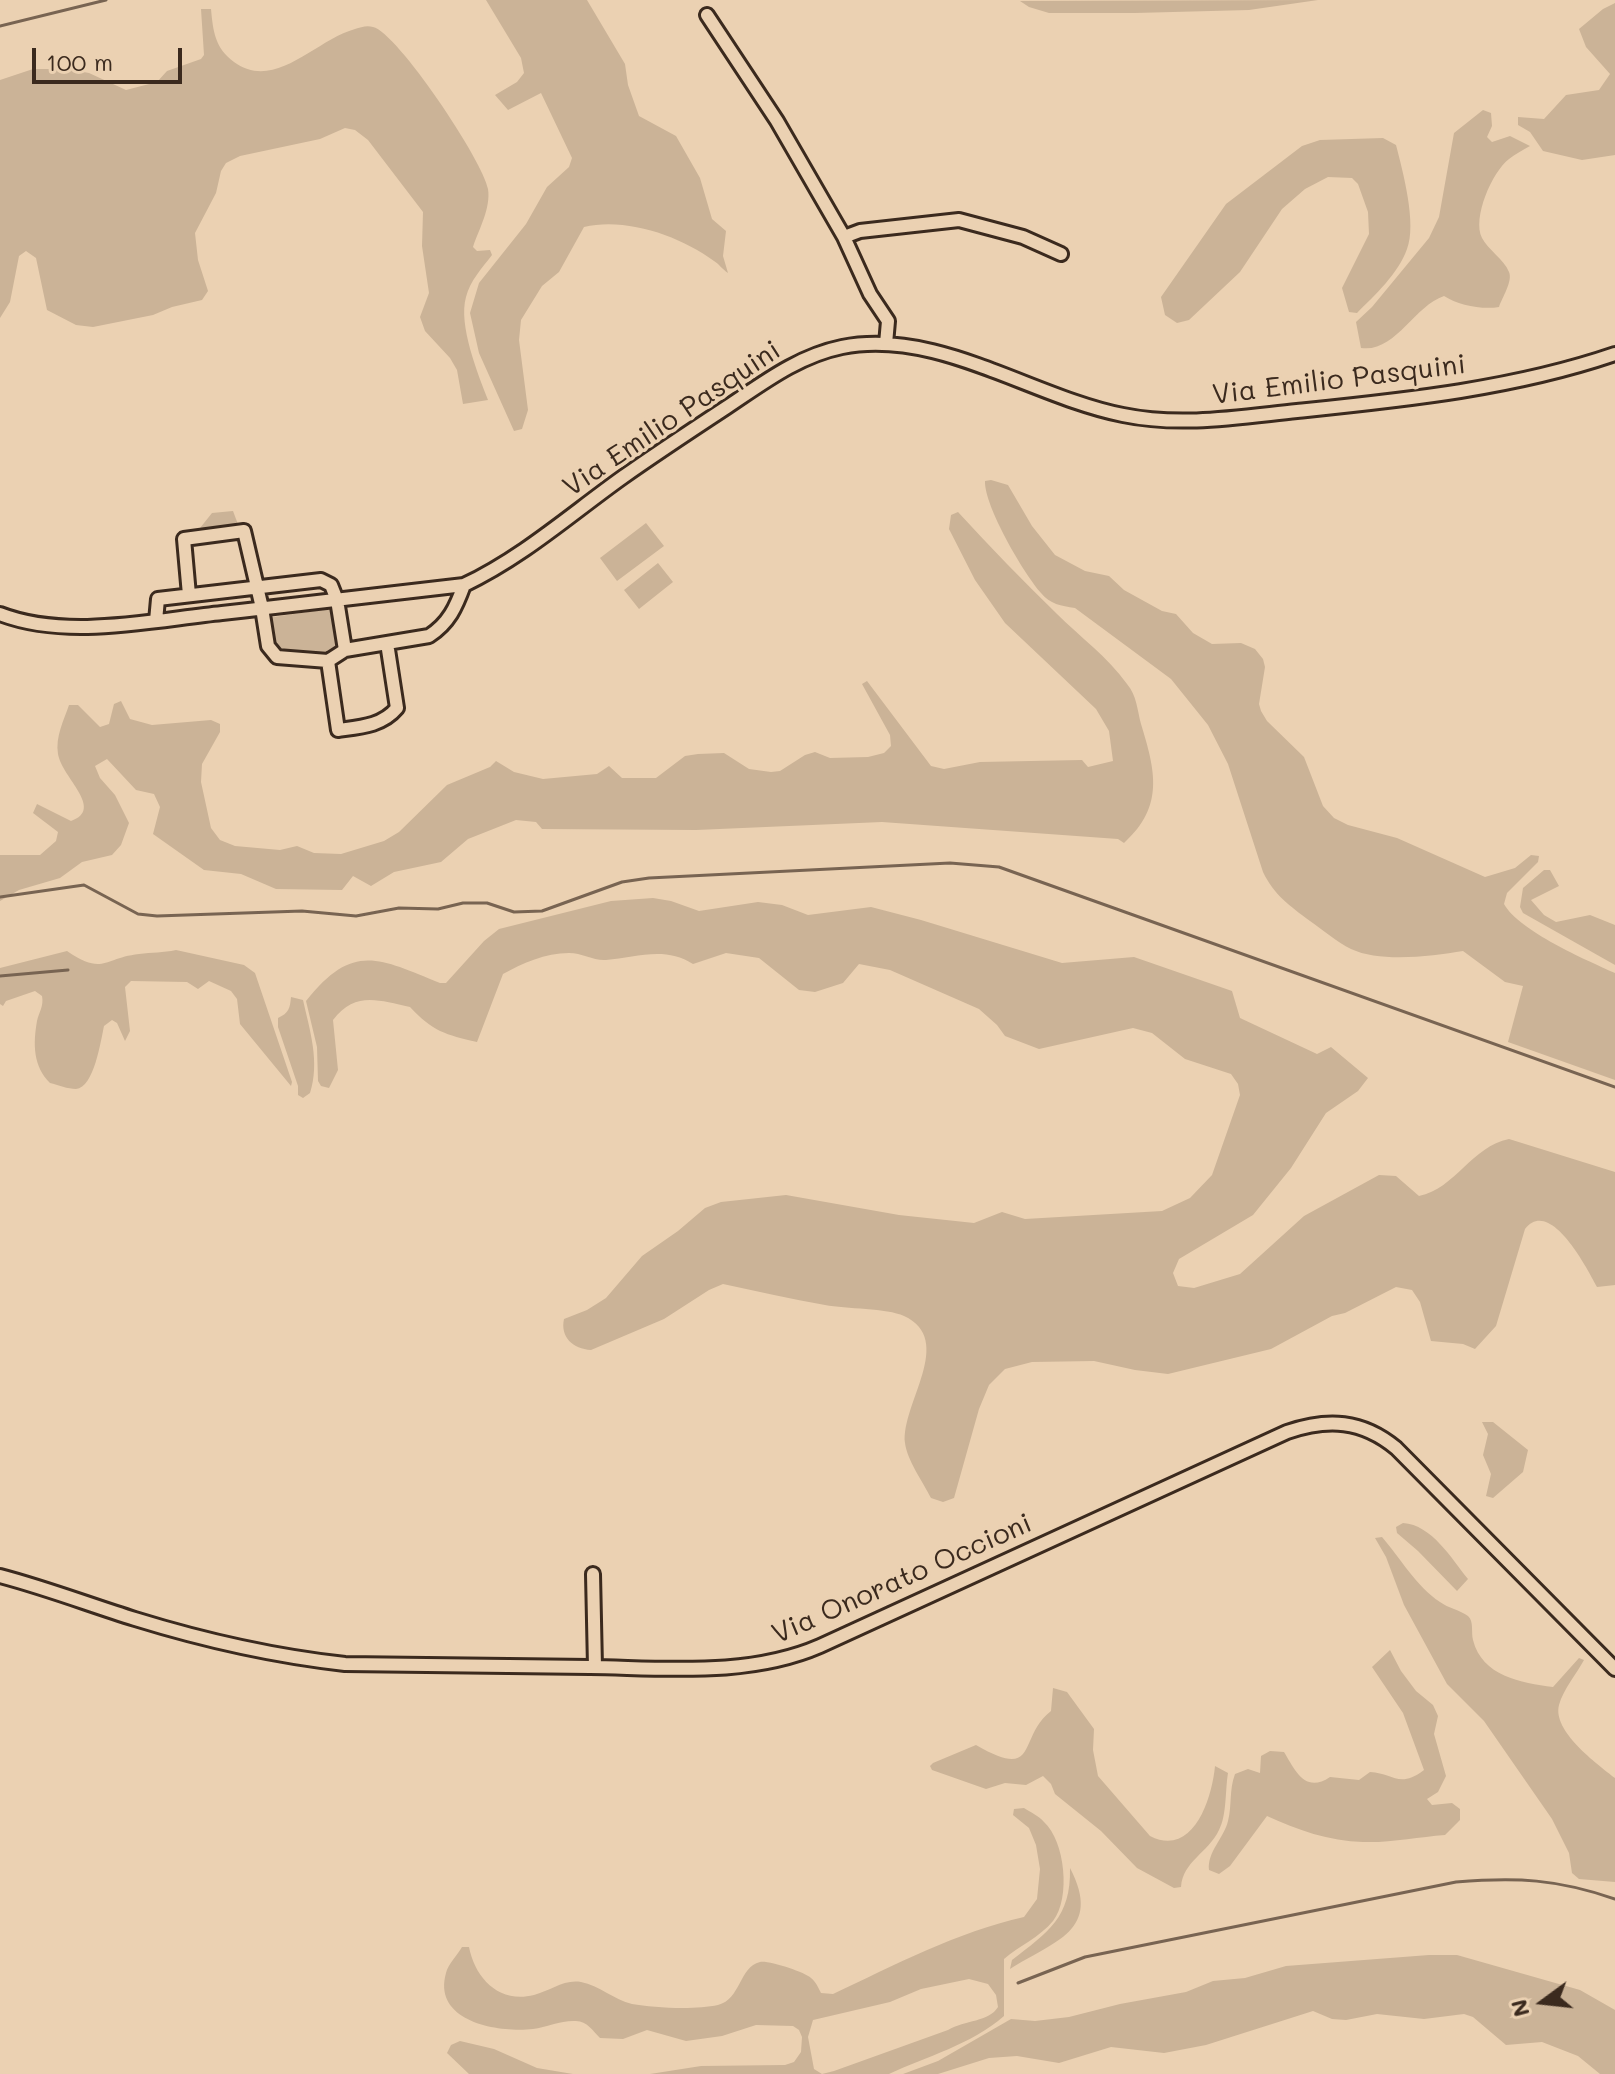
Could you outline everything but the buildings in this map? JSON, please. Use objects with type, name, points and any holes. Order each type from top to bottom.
[{"type":"street","points":[[707,15],[777,121],[844,237],[866,286],[888,321],[886,344]]},
{"type":"street","points":[[844,237],[860,231],[959,220],[1023,237],[1061,254]]},
{"type":"street","name":"Via Emilio Pasquini","points":[[0,614],[37,625],[57,627],[156,621],[464,585],[539,541],[623,477],[790,366],[833,349],[859,344],[886,344],[934,352],[1105,411],[1171,421],[1211,420],[1390,401],[1488,387],[1615,354]]},
{"type":"street","points":[[189,595],[184,539],[244,531],[268,646],[277,657],[328,661],[345,650],[429,636],[453,614],[464,585]]},
{"type":"street","points":[[156,621],[158,599],[321,580],[331,585],[337,600],[345,650]]},
{"type":"street","points":[[328,661],[338,730],[368,726],[381,722],[397,708],[387,643]]},
{"type":"street","name":"Via Onorato Occioni","points":[[0,1576],[138,1620],[297,1659],[345,1664],[595,1667],[767,1663],[800,1654],[1278,1436],[1329,1422],[1363,1427],[1396,1448],[1615,1669]]},
{"type":"street","points":[[593,1574],[595,1667]]},
{"type":"shaded area","points":[[486,0],[587,0],[625,64],[628,85],[639,116],[676,136],[700,178],[712,219],[726,231],[723,256],[728,273],[700,252],[652,231],[617,225],[584,227],[559,272],[542,286],[521,320],[519,340],[528,410],[522,429],[514,431],[479,353],[470,313],[479,283],[526,224],[547,187],[569,167],[572,158],[541,93],[508,110],[495,95],[517,82],[524,73],[521,58]]},
{"type":"shaded area","points":[[1318,0],[1249,10],[1135,13],[1049,13],[1020,1]]},
{"type":"shaded area","points":[[1615,3],[1615,155],[1582,160],[1543,151],[1530,132],[1518,125],[1518,117],[1544,119],[1566,95],[1599,90],[1610,74],[1586,47],[1579,29]]},
{"type":"shaded area","points":[[201,9],[211,9],[214,32],[223,51],[249,70],[280,68],[340,35],[368,26],[385,34],[419,73],[472,153],[488,189],[486,211],[473,247],[477,251],[490,250],[492,255],[470,286],[464,308],[470,349],[488,400],[463,404],[457,370],[425,331],[420,317],[429,293],[422,246],[423,212],[368,140],[355,130],[345,128],[320,139],[240,156],[226,163],[216,193],[195,233],[198,260],[208,291],[202,300],[153,315],[93,327],[76,325],[47,310],[36,258],[26,251],[19,256],[10,302],[0,318],[0,80],[33,69],[67,69],[89,73],[126,90],[157,82],[167,71],[201,59],[204,55]]},
{"type":"shaded area","points":[[1483,110],[1491,113],[1492,126],[1487,137],[1492,142],[1510,136],[1530,146],[1511,157],[1496,174],[1482,208],[1482,238],[1504,263],[1510,276],[1499,307],[1470,306],[1444,296],[1433,301],[1384,343],[1373,348],[1361,348],[1356,322],[1429,238],[1439,217],[1454,133]]},
{"type":"shaded area","points":[[1383,138],[1396,145],[1408,198],[1410,238],[1403,258],[1392,275],[1357,313],[1349,312],[1342,288],[1369,234],[1368,212],[1358,184],[1352,178],[1328,177],[1305,189],[1282,209],[1240,272],[1189,320],[1177,323],[1165,315],[1161,297],[1226,204],[1302,146],[1320,140]]},
{"type":"shaded area","points":[[985,481],[1008,485],[1032,526],[1055,555],[1085,571],[1109,576],[1124,590],[1162,611],[1176,614],[1193,633],[1212,644],[1241,643],[1255,649],[1265,667],[1259,704],[1261,711],[1267,721],[1304,757],[1323,806],[1334,818],[1348,825],[1397,838],[1485,877],[1515,868],[1531,855],[1539,856],[1538,862],[1507,893],[1504,904],[1538,934],[1615,973],[1615,1080],[1508,1042],[1523,986],[1505,982],[1463,951],[1407,957],[1363,953],[1335,939],[1283,900],[1263,872],[1228,764],[1208,725],[1171,679],[1075,608],[1056,604],[1041,593],[998,522],[986,492]]},
{"type":"shaded area","points":[[233,511],[239,527],[200,528],[212,513]]},
{"type":"shaded area","points":[[958,512],[1111,665],[1133,693],[1150,757],[1153,787],[1146,815],[1124,843],[1118,839],[882,822],[696,830],[542,829],[536,822],[516,820],[468,839],[441,862],[394,872],[371,886],[353,876],[342,890],[276,889],[241,874],[204,870],[153,834],[160,807],[154,794],[136,790],[107,759],[95,766],[129,823],[121,845],[112,855],[82,862],[60,878],[19,890],[0,901],[0,855],[40,855],[56,841],[58,832],[33,813],[37,804],[71,821],[80,816],[84,809],[79,792],[61,763],[57,748],[69,705],[78,705],[100,727],[109,724],[114,704],[121,701],[130,719],[152,725],[211,720],[220,724],[220,732],[202,764],[201,782],[211,828],[220,840],[235,846],[280,850],[297,846],[314,853],[341,854],[384,841],[399,832],[447,785],[490,767],[496,761],[514,772],[543,779],[597,774],[609,766],[622,778],[656,778],[685,756],[698,754],[724,753],[749,769],[771,772],[780,771],[815,752],[830,758],[868,757],[884,753],[891,746],[890,735],[862,684],[867,681],[931,766],[944,769],[980,762],[1082,760],[1088,767],[1113,761],[1109,731],[1096,709],[1005,623],[975,580],[949,529],[951,515]]},
{"type":"shaded area","points":[[646,523],[664,546],[617,581],[600,558]]},
{"type":"shaded area","points":[[658,563],[673,582],[639,609],[624,590]]},
{"type":"shaded area","points":[[334,608],[339,645],[325,655],[282,652],[274,647],[267,618]]},
{"type":"shaded area","points":[[1544,870],[1550,870],[1559,886],[1531,900],[1544,915],[1556,922],[1590,915],[1615,925],[1615,965],[1523,913],[1520,907],[1523,888]]},
{"type":"shaded area","points":[[653,898],[699,911],[758,902],[782,905],[808,915],[871,907],[1062,963],[1134,957],[1232,991],[1240,1018],[1317,1054],[1331,1047],[1368,1078],[1358,1091],[1326,1113],[1291,1168],[1253,1215],[1179,1259],[1173,1273],[1178,1286],[1194,1288],[1240,1274],[1304,1216],[1379,1175],[1396,1176],[1419,1196],[1443,1185],[1484,1150],[1509,1139],[1615,1172],[1615,1285],[1597,1287],[1567,1239],[1545,1222],[1535,1222],[1525,1229],[1496,1326],[1475,1349],[1463,1344],[1431,1341],[1420,1302],[1412,1290],[1396,1287],[1345,1313],[1332,1316],[1271,1349],[1168,1374],[1094,1361],[1032,1362],[1005,1369],[989,1385],[979,1409],[954,1498],[943,1502],[931,1498],[912,1464],[905,1443],[910,1410],[926,1356],[926,1340],[919,1327],[904,1316],[887,1311],[825,1305],[723,1284],[664,1319],[591,1350],[569,1341],[564,1331],[564,1319],[606,1298],[642,1256],[705,1208],[721,1202],[786,1195],[899,1215],[974,1223],[1002,1212],[1025,1219],[1162,1211],[1190,1198],[1212,1175],[1240,1095],[1238,1084],[1231,1074],[1185,1059],[1152,1033],[1133,1028],[1039,1049],[1005,1036],[979,1009],[890,970],[859,964],[843,983],[815,992],[799,990],[759,958],[726,953],[693,964],[662,954],[601,960],[569,953],[534,959],[503,974],[477,1042],[440,1031],[410,1007],[377,1000],[359,1001],[341,1011],[333,1020],[338,1070],[329,1088],[321,1086],[318,1081],[317,1047],[306,1001],[338,970],[367,960],[383,962],[446,983],[499,929],[611,901]]},
{"type":"shaded area","points":[[176,950],[244,965],[255,973],[291,1086],[240,1024],[237,999],[231,991],[209,981],[198,989],[187,982],[131,981],[125,987],[130,1031],[125,1041],[117,1023],[112,1020],[104,1026],[99,1052],[88,1081],[76,1089],[50,1083],[37,1062],[35,1038],[42,996],[35,991],[6,1001],[3,1006],[0,1004],[0,968],[67,951],[97,964],[127,956]]},
{"type":"shaded area","points":[[291,997],[303,1000],[313,1046],[313,1081],[310,1093],[303,1098],[298,1095],[298,1086],[278,1027],[278,1018],[288,1010]]},
{"type":"shaded area","points":[[1482,1422],[1493,1422],[1528,1450],[1523,1472],[1493,1498],[1486,1496],[1491,1474],[1483,1455],[1488,1434]]},
{"type":"shaded area","points":[[1403,1523],[1432,1536],[1448,1553],[1468,1579],[1457,1591],[1397,1533],[1396,1527]]},
{"type":"shaded area","points":[[1382,1537],[1431,1596],[1470,1618],[1478,1652],[1494,1670],[1516,1680],[1553,1687],[1579,1658],[1584,1660],[1564,1693],[1559,1715],[1569,1736],[1615,1778],[1615,1882],[1579,1879],[1572,1873],[1569,1853],[1552,1819],[1484,1721],[1447,1684],[1404,1605],[1386,1557],[1375,1538]]},
{"type":"shaded area","points":[[1390,1650],[1401,1671],[1416,1691],[1433,1705],[1438,1716],[1434,1734],[1446,1776],[1438,1792],[1427,1799],[1432,1805],[1452,1803],[1460,1809],[1460,1820],[1445,1835],[1363,1842],[1314,1834],[1267,1816],[1230,1866],[1219,1874],[1209,1870],[1211,1857],[1228,1821],[1235,1774],[1248,1769],[1260,1773],[1261,1756],[1270,1751],[1284,1752],[1302,1778],[1314,1783],[1330,1777],[1359,1780],[1370,1772],[1402,1779],[1424,1770],[1403,1713],[1372,1667]]},
{"type":"shaded area","points":[[1053,1688],[1067,1692],[1094,1729],[1093,1750],[1098,1776],[1150,1836],[1165,1841],[1178,1839],[1189,1832],[1198,1822],[1210,1794],[1215,1766],[1228,1773],[1222,1824],[1186,1870],[1181,1887],[1174,1888],[1137,1868],[1101,1831],[1055,1794],[1043,1776],[1026,1785],[1005,1783],[986,1789],[932,1770],[930,1766],[933,1763],[976,1745],[1010,1759],[1019,1757],[1025,1752],[1041,1721],[1051,1711]]},
{"type":"shaded area","points":[[1024,1808],[1040,1818],[1057,1842],[1064,1885],[1059,1911],[1042,1932],[1004,1959],[1004,2016],[977,2035],[889,2074],[822,2074],[650,2074],[701,2066],[785,2065],[794,2062],[801,2052],[802,2037],[793,2026],[756,2025],[722,2036],[686,2041],[647,2030],[623,2039],[600,2038],[580,2021],[533,2029],[503,2029],[472,2021],[458,2013],[449,2003],[444,1990],[449,1966],[462,1947],[469,1947],[483,1978],[510,1996],[534,1995],[563,1984],[581,1982],[632,2004],[709,2007],[726,2002],[748,1970],[760,1962],[802,1973],[813,1980],[821,1993],[833,1994],[950,1940],[1024,1917],[1037,1899],[1040,1869],[1029,1828],[1013,1815],[1014,1809]],"holes":[[[969,1979],[988,1984],[996,1995],[998,2007],[989,2016],[834,2071],[822,2074],[814,2069],[808,2037],[813,2020],[890,2002],[921,1989]]]},
{"type":"shaded area","points":[[1070,1868],[1079,1889],[1081,1906],[1077,1920],[1069,1932],[1057,1941],[1010,1969],[1012,1960],[1046,1932],[1062,1912]]},
{"type":"shaded area","points":[[1457,1955],[1580,1990],[1615,2010],[1615,2074],[1600,2074],[1578,2056],[1542,2042],[1506,2045],[1473,2017],[1464,2014],[1424,2019],[1377,2014],[1346,2020],[1332,2019],[1313,2011],[1206,2045],[1164,2053],[1111,2047],[1059,2063],[1017,2056],[989,2058],[938,2074],[903,2074],[938,2061],[1011,2019],[1035,2021],[1069,2017],[1186,1992],[1213,1981],[1245,1978],[1286,1966]]},
{"type":"shaded area","points":[[460,2041],[494,2049],[537,2068],[573,2074],[469,2074],[447,2053],[451,2045]]},
{"type":"waterway","points":[[0,26],[106,0]]},
{"type":"waterway","points":[[0,897],[84,885],[138,914],[157,916],[302,911],[356,916],[399,908],[438,909],[463,903],[487,903],[514,912],[542,911],[622,882],[649,878],[950,863],[999,867],[1615,1087]]},
{"type":"waterway","points":[[0,976],[68,970]]},
{"type":"waterway","points":[[1018,1983],[1085,1957],[1456,1882],[1537,1881],[1574,1887],[1615,1899]]}]
